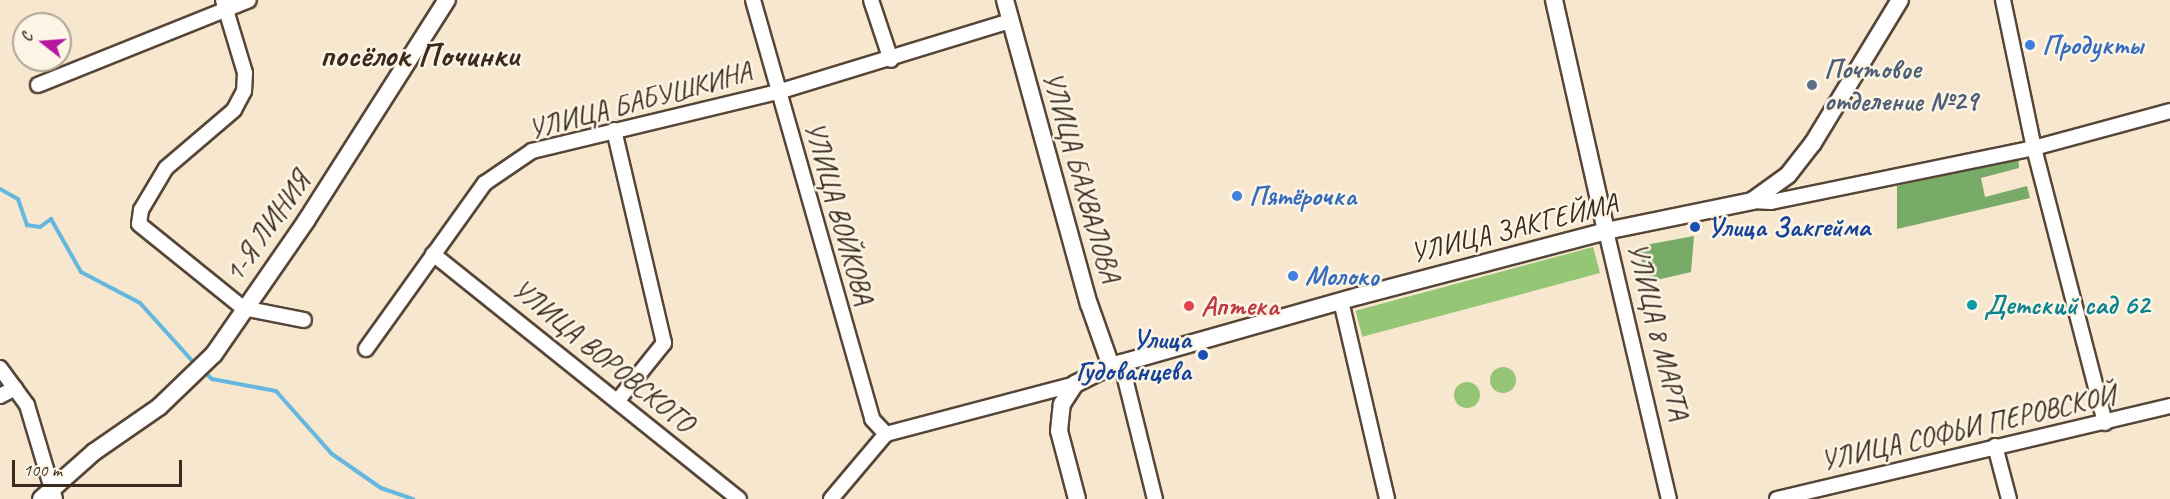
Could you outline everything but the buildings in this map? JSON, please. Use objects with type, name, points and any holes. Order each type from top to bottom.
[{"type":"street","points":[[38,85],[225,4],[249,0]]},
{"type":"street","name":"1-Я ЛИНИЯ","points":[[41,499],[56,493],[94,452],[159,407],[199,369],[306,222],[447,0]]},
{"type":"street","name":"УЛИЦА ВОЙКОВА","points":[[753,0],[872,419],[886,435]]},
{"type":"street","points":[[871,0],[891,60]]},
{"type":"street","name":"УЛИЦА БАХВАЛОВА","points":[[1005,0],[1089,304],[1116,364]]},
{"type":"street","name":"УЛИЦА 8 МАРТА","points":[[1554,0],[1669,499]]},
{"type":"street","name":"УЛИЦА ЗАКГЕЙМА","points":[[1752,201],[1788,175],[1813,143],[1900,0]]},
{"type":"street","points":[[2003,0],[2034,148],[2105,423]]},
{"type":"street","points":[[225,4],[245,73],[244,91],[234,110],[166,168],[141,210],[139,224],[243,308],[304,320]]},
{"type":"street","name":"УЛИЦА БАБУШКИНА","points":[[366,349],[484,183],[532,152],[778,92],[891,60],[1010,21]]},
{"type":"street","name":"УЛИЦА ЗАКГЕЙМА","points":[[1075,384],[1116,364],[1341,301],[1606,231],[1752,201],[1771,202],[2034,148],[2170,111]]},
{"type":"street","points":[[615,130],[664,343],[619,399]]},
{"type":"street","name":"УЛИЦА ВОРОВСКОГО","points":[[433,254],[619,399],[739,499]]},
{"type":"street","points":[[1341,301],[1387,499]]},
{"type":"street","points":[[1116,364],[1155,499]]},
{"type":"street","points":[[0,368],[27,405],[56,493]]},
{"type":"street","points":[[831,499],[886,435],[1075,384]]},
{"type":"street","points":[[1075,384],[1062,404],[1059,431],[1077,499]]},
{"type":"street","points":[[0,396],[15,388]]},
{"type":"street","name":"УЛИЦА СОФЬИ ПЕРОВСКОЙ","points":[[1777,499],[2170,406]]},
{"type":"street","points":[[1995,446],[2009,499]]},
{"type":"green space","points":[[2018,155],[2019,168],[1981,178],[1985,197],[2027,186],[2030,198],[1897,229],[1897,186]]},
{"type":"green space","points":[[1694,236],[1691,272],[1644,283],[1640,246]]},
{"type":"green space","points":[[1593,247],[1600,273],[1362,337],[1355,311]]},
{"type":"green space","points":[[1503,367],[1513,370],[1516,380],[1513,390],[1503,393],[1493,390],[1490,380],[1493,370]]},
{"type":"green space","points":[[1467,382],[1476,386],[1480,395],[1476,404],[1467,408],[1458,404],[1454,395],[1458,386]]},
{"type":"waterway","points":[[0,189],[18,199],[27,225],[40,227],[51,219],[81,272],[140,303],[196,365]]},
{"type":"waterway","points":[[204,372],[212,379],[276,391],[332,454],[381,488],[413,499]]},
{"type":"place","name":"Продукты","points":[[2030,45]]},
{"type":"place","name":"Почтовое отделение №29","points":[[1812,85]]},
{"type":"place","name":"Пятёрочка","points":[[1237,196]]},
{"type":"place","name":"Улица Закгейма","points":[[1695,227]]},
{"type":"place","name":"Молоко","points":[[1293,276]]},
{"type":"place","name":"Детский сад 62","points":[[1972,305]]},
{"type":"place","name":"Аптека","points":[[1189,306]]},
{"type":"place","name":"Улица Гудованцева","points":[[1203,355]]},
{"type":"district","name":"посёлок Починки","points":[[419,55]]}]
